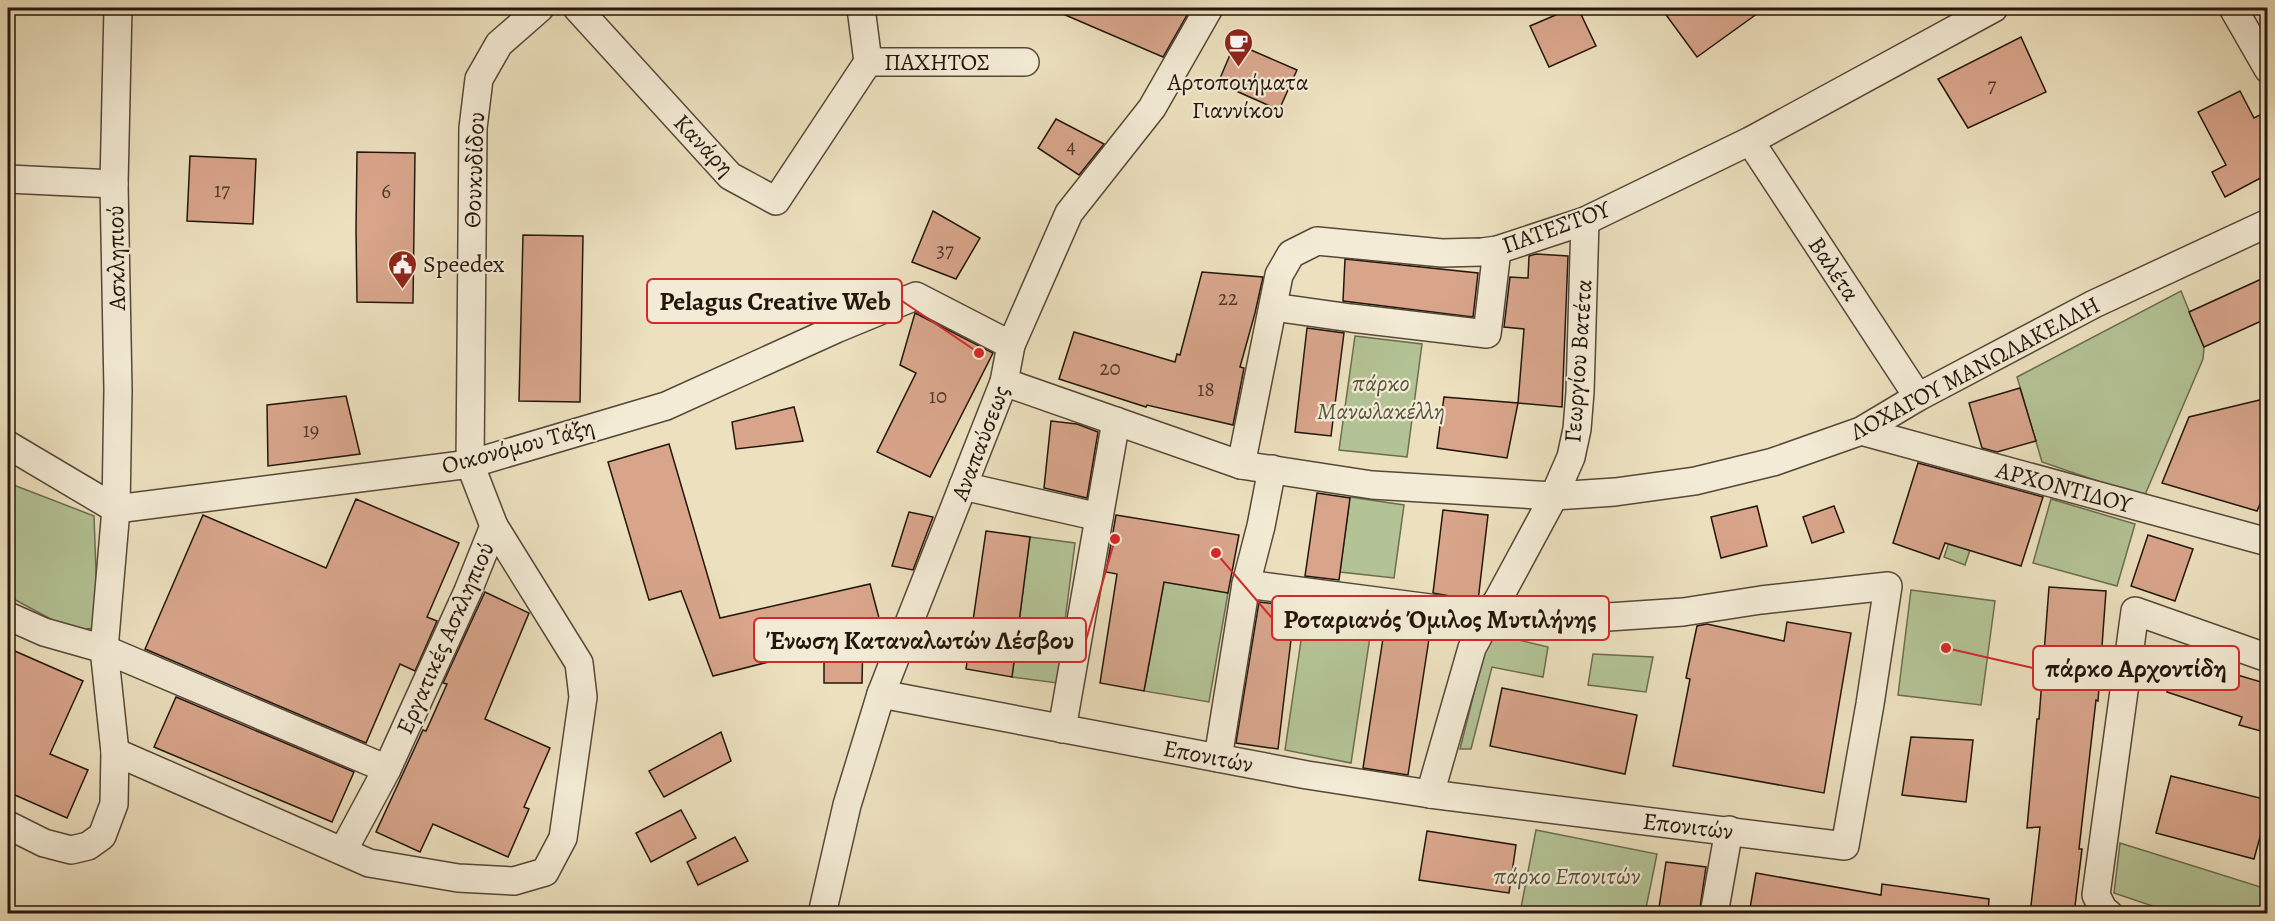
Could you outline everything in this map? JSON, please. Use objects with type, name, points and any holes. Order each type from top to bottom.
[{"type":"street","name":"Ασκληπιού","points":[[116,509],[114,184],[118,8]]},
{"type":"street","name":"Θουκυδίδου","points":[[470,464],[473,128],[479,79],[498,44],[540,8]]},
{"type":"street","name":"Κανάρη","points":[[577,8],[730,176],[776,201],[868,62]]},
{"type":"street","name":"ΠΑΧΗΤΟΣ","points":[[861,8],[868,62],[1025,62]]},
{"type":"street","name":"Αναπαύσεως","points":[[822,914],[847,805],[881,694],[1004,382],[1011,345],[1070,213],[1152,108],[1209,8]]},
{"type":"street","name":"ΠΑΤΕΣΤΟΥ","points":[[1241,465],[1279,275],[1291,254],[1317,241],[1442,253],[1497,250],[1585,221],[1750,141],[1994,8]]},
{"type":"street","points":[[2233,8],[2268,69]]},
{"type":"street","name":"Βαλέτα","points":[[1750,141],[1791,207],[1918,397]]},
{"type":"street","points":[[8,179],[114,184]]},
{"type":"street","name":"Γεωργίου Βατέτα","points":[[1430,794],[1472,648],[1554,496],[1571,457],[1577,429],[1585,221]]},
{"type":"street","name":"ΛΟΧΑΓΟΥ ΜΑΝΩΛΑΚΕΛΛΗ","points":[[1004,382],[1241,465],[1372,485],[1554,496],[1615,492],[1695,481],[1773,462],[1861,431],[1918,397],[2094,304],[2268,223]]},
{"type":"street","points":[[1273,307],[1487,334],[1497,250]]},
{"type":"street","name":"Οικονόμου Τάξη","points":[[116,509],[470,464],[666,406],[836,329],[916,296],[1011,345]]},
{"type":"street","points":[[1062,729],[1116,421]]},
{"type":"street","name":"ΑΡΧΟΝΤΙΔΟΥ","points":[[1861,431],[2268,542]]},
{"type":"street","points":[[8,446],[116,509],[104,649],[115,752],[114,804],[102,836],[88,846],[70,850],[44,843],[8,825]]},
{"type":"street","points":[[470,464],[494,526]]},
{"type":"street","points":[[1218,758],[1246,584],[1261,526],[1272,469]]},
{"type":"street","points":[[963,486],[1099,517]]},
{"type":"street","name":"Εργατικές Ασκληπιού","points":[[343,851],[387,769],[468,591],[494,526]]},
{"type":"street","name":"Εργατικές Ασκληπιού","points":[[115,752],[369,863],[458,878],[514,880],[545,872],[563,838],[583,697],[579,663],[494,526]]},
{"type":"street","points":[[1246,584],[1453,611]]},
{"type":"street","name":"Επονιτών","points":[[881,694],[1307,776],[1430,794],[1845,846],[1870,704],[1887,586],[1761,600],[1683,612],[1608,617],[1533,617],[1495,604]]},
{"type":"street","points":[[2102,904],[2135,611],[2268,658]]},
{"type":"street","points":[[8,616],[44,632],[104,649],[387,769]]},
{"type":"street","points":[[1714,914],[1730,830]]},
{"type":"green space","points":[[2181,291],[2204,347],[2203,359],[2144,497],[2042,462],[2017,377]]},
{"type":"green space","name":"πάρκο Μανωλακέλλη","points":[[1355,336],[1422,344],[1407,457],[1339,450]]},
{"type":"green space","points":[[1972,474],[1993,481],[1965,565],[1944,557]]},
{"type":"green space","points":[[11,484],[94,516],[98,628],[71,630],[8,596],[8,492]]},
{"type":"green space","points":[[1350,497],[1404,505],[1394,578],[1340,572]]},
{"type":"green space","points":[[2051,499],[2135,524],[2117,586],[2033,563]]},
{"type":"green space","points":[[1030,537],[1075,543],[1057,683],[1012,677]]},
{"type":"green space","points":[[1164,582],[1228,593],[1209,702],[1144,691]]},
{"type":"green space","points":[[1911,590],[1995,601],[1981,705],[1898,695]]},
{"type":"green space","points":[[1304,620],[1371,630],[1351,763],[1285,750]]},
{"type":"green space","points":[[1489,633],[1548,647],[1543,677],[1492,667],[1471,749],[1460,749]]},
{"type":"green space","points":[[1593,654],[1653,657],[1646,692],[1588,685]]},
{"type":"green space","name":"πάρκο Επονιτών","points":[[1536,830],[1657,854],[1645,913],[1520,913]]},
{"type":"green space","points":[[2120,843],[2267,889],[2267,893],[2256,913],[2173,913],[2114,893]]},
{"type":"building","points":[[1049,8],[1191,8],[1163,57]]},
{"type":"building","points":[[1572,8],[1578,8],[1596,46],[1549,67],[1530,26]]},
{"type":"building","points":[[1661,8],[1765,8],[1697,57]]},
{"type":"building","points":[[2021,37],[2046,92],[1968,128],[1938,79]]},
{"type":"building","points":[[1235,43],[1297,70],[1279,110],[1218,83]]},
{"type":"building","points":[[2240,91],[2254,118],[2268,111],[2268,174],[2225,197],[2212,172],[2226,165],[2198,112]]},
{"type":"building","points":[[1056,119],[1104,144],[1079,175],[1038,148]]},
{"type":"building","points":[[357,152],[415,153],[413,303],[357,302]]},
{"type":"building","points":[[190,156],[256,159],[253,224],[187,221]]},
{"type":"building","points":[[933,211],[980,238],[956,279],[912,262]]},
{"type":"building","points":[[523,235],[583,236],[580,402],[519,401]]},
{"type":"building","points":[[1536,254],[1568,256],[1562,407],[1518,403],[1524,329],[1504,327],[1510,277],[1528,278],[1529,256]]},
{"type":"building","points":[[1345,259],[1478,273],[1473,317],[1343,301]]},
{"type":"building","points":[[1202,272],[1263,277],[1240,367],[1244,368],[1233,425],[1147,405],[1146,407],[1059,379],[1074,332],[1175,362],[1177,354],[1180,355]]},
{"type":"building","points":[[2268,276],[2268,318],[2204,347],[2189,312]]},
{"type":"building","points":[[915,313],[993,353],[930,477],[877,452],[916,373],[900,365]]},
{"type":"building","points":[[1307,328],[1344,333],[1331,436],[1295,432]]},
{"type":"building","points":[[2020,388],[2036,441],[1997,452],[1982,448],[1969,403]]},
{"type":"building","points":[[346,396],[360,454],[268,466],[267,405]]},
{"type":"building","points":[[1444,397],[1518,403],[1507,458],[1437,448]]},
{"type":"building","points":[[2268,398],[2268,486],[2257,511],[2162,483],[2189,417]]},
{"type":"building","points":[[794,407],[803,441],[736,449],[732,422]]},
{"type":"building","points":[[1051,421],[1077,424],[1098,432],[1087,498],[1044,488]]},
{"type":"building","points":[[669,444],[720,618],[870,584],[883,633],[863,638],[862,683],[824,683],[824,648],[713,676],[681,591],[649,600],[608,462]]},
{"type":"building","points":[[1918,463],[2043,497],[2021,566],[1945,543],[1939,559],[1893,543]]},
{"type":"building","points":[[1317,493],[1350,498],[1339,580],[1305,576]]},
{"type":"building","points":[[356,499],[459,543],[427,617],[437,621],[415,671],[400,664],[366,743],[145,649],[203,515],[326,568]]},
{"type":"building","points":[[1757,506],[1767,546],[1721,558],[1711,517]]},
{"type":"building","points":[[1834,506],[1844,532],[1812,543],[1803,517]]},
{"type":"building","points":[[1443,510],[1488,515],[1478,601],[1433,593]]},
{"type":"building","points":[[909,512],[933,517],[913,570],[892,566]]},
{"type":"building","points":[[1116,515],[1239,535],[1228,593],[1164,582],[1144,691],[1100,683],[1117,574],[1106,572]]},
{"type":"building","points":[[986,531],[1030,537],[1012,677],[966,669]]},
{"type":"building","points":[[2148,535],[2193,549],[2175,601],[2131,586]]},
{"type":"building","points":[[2049,587],[2106,591],[2098,701],[2096,700],[2079,849],[2082,849],[2074,914],[2030,914],[2040,827],[2027,828],[2037,719],[2039,719]]},
{"type":"building","points":[[485,592],[529,613],[485,719],[550,748],[524,807],[529,809],[508,857],[433,824],[420,852],[376,832],[423,730],[426,731],[447,684],[443,683]]},
{"type":"building","points":[[1259,602],[1295,606],[1278,749],[1236,743]]},
{"type":"building","points":[[1386,619],[1431,626],[1408,775],[1363,768]]},
{"type":"building","points":[[1787,622],[1851,633],[1824,793],[1673,766],[1690,679],[1686,678],[1697,626],[1707,624],[1784,641]]},
{"type":"building","points":[[8,648],[83,681],[50,754],[88,770],[67,818],[8,792]]},
{"type":"building","points":[[2182,649],[2226,665],[2224,671],[2268,684],[2268,733],[2239,725],[2242,717],[2167,692]]},
{"type":"building","points":[[1502,688],[1637,715],[1625,774],[1490,746]]},
{"type":"building","points":[[176,697],[354,772],[332,822],[154,747]]},
{"type":"building","points":[[721,732],[731,761],[664,797],[649,771]]},
{"type":"building","points":[[1911,737],[1973,740],[1966,802],[1902,795]]},
{"type":"building","points":[[2171,776],[2268,800],[2268,808],[2254,859],[2156,833]]},
{"type":"building","points":[[681,810],[696,838],[651,862],[636,833]]},
{"type":"building","points":[[1427,831],[1516,845],[1509,893],[1419,880]]},
{"type":"building","points":[[735,837],[748,861],[698,885],[687,862]]},
{"type":"building","points":[[1666,862],[1706,867],[1699,914],[1658,914]]},
{"type":"building","points":[[1756,873],[1881,895],[1882,884],[1989,899],[1988,914],[1749,914]]},
{"type":"place","name":"Αρτοποιήματα Γιαννίκου","points":[[1238,68]]},
{"type":"place","name":"Speedex","points":[[402,290]]},
{"type":"place","name":"Pelagus Creative Web","points":[[979,353]]},
{"type":"place","name":"Ένωση Καταναλωτών Λέσβου","points":[[1115,539]]},
{"type":"place","name":"Ροταριανός Όμιλος Μυτιλήνης","points":[[1216,553]]},
{"type":"place","name":"πάρκο Αρχοντίδη","points":[[1946,648]]}]
